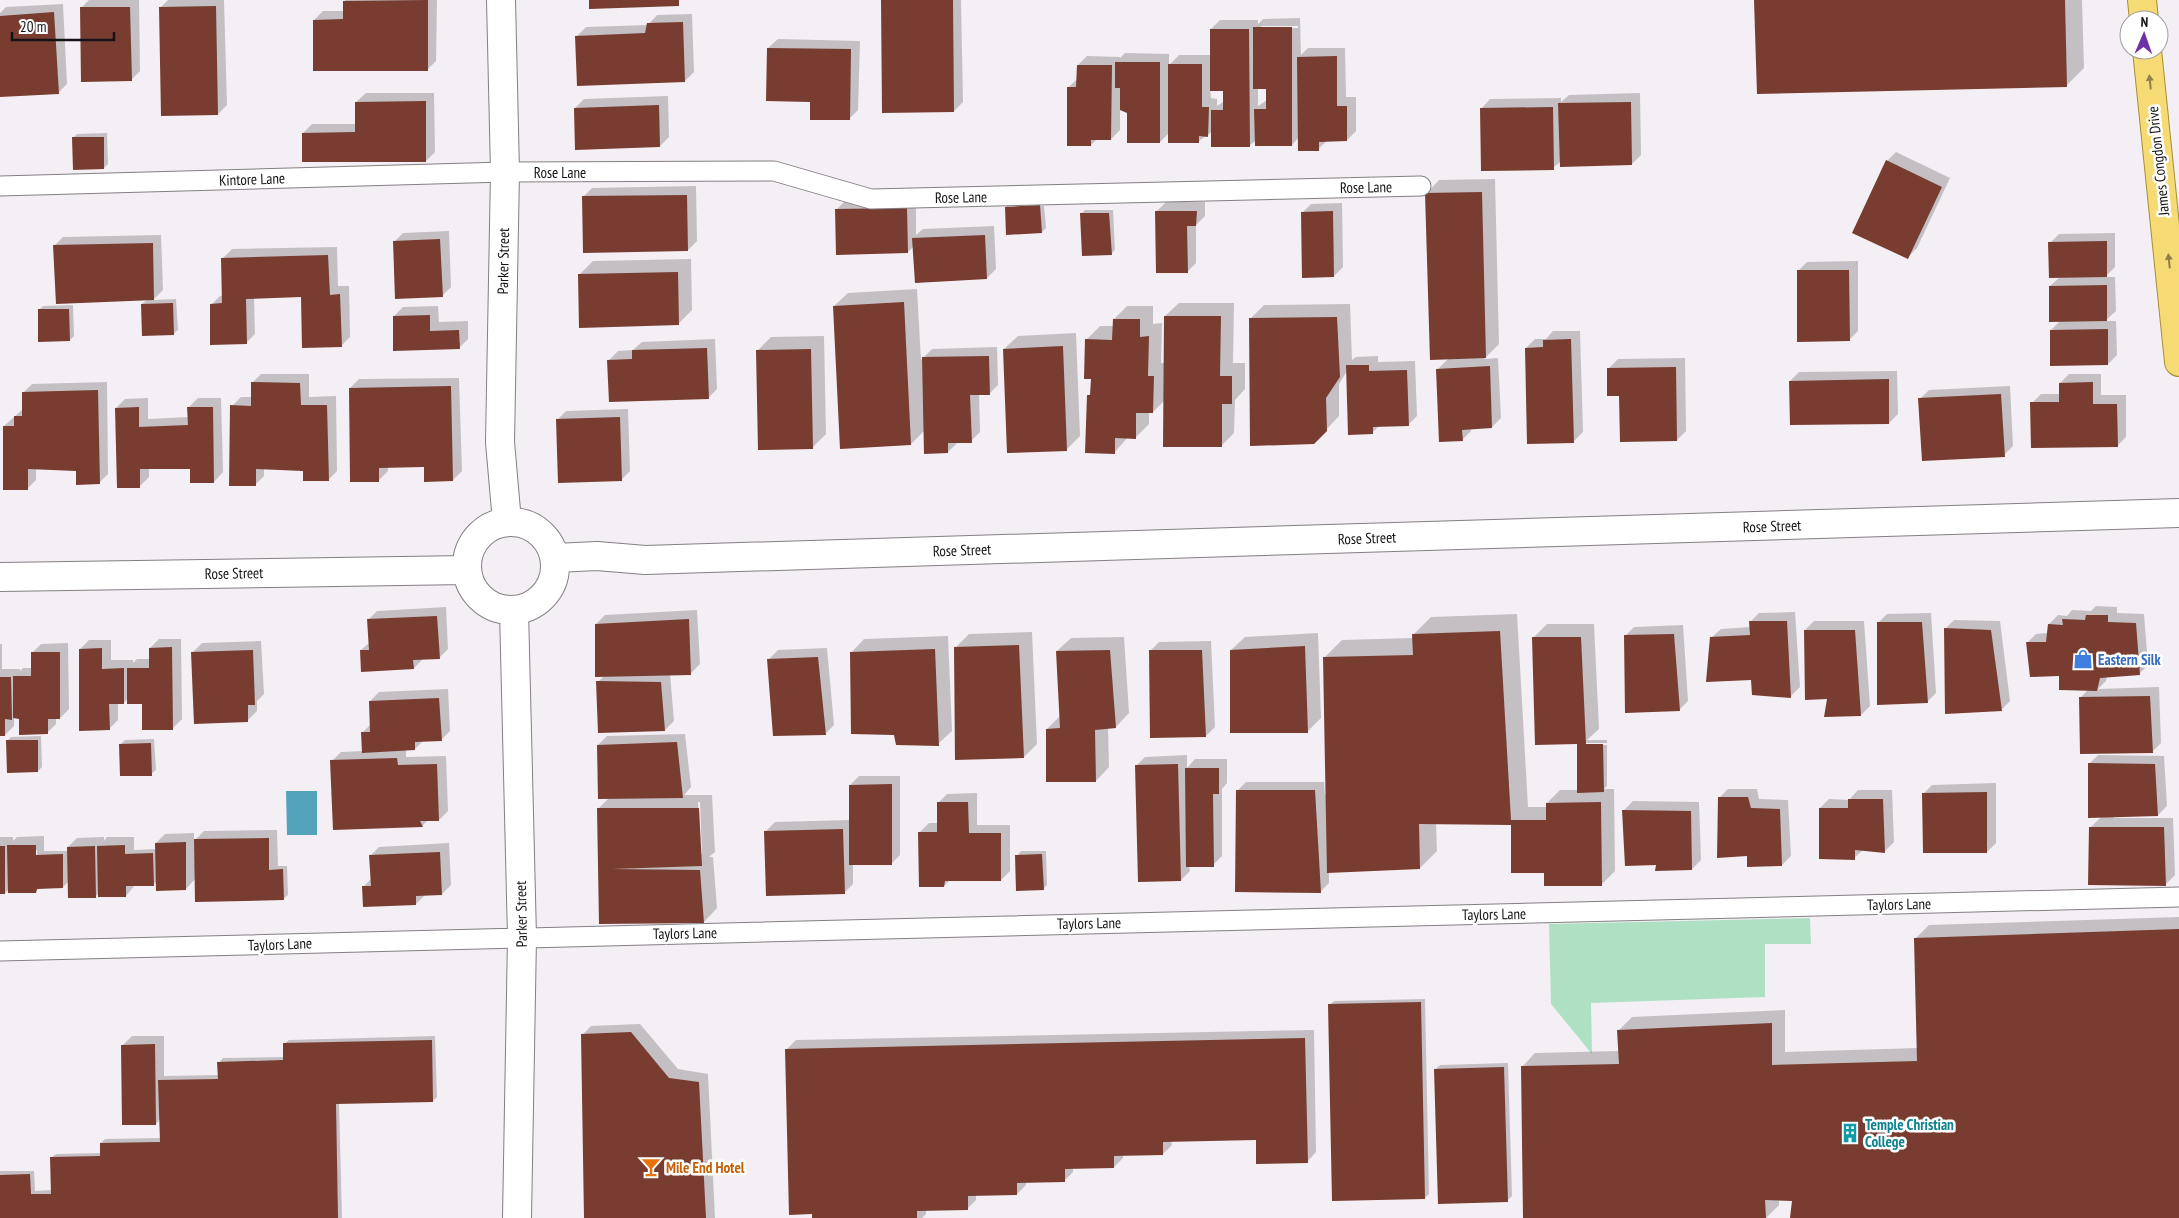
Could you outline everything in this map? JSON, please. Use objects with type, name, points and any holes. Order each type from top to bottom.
[{"type":"highway","name":"James Congdon Drive","points":[[2148,60],[2179,362]]},
{"type":"street","name":"Parker Street","points":[[501,0],[505,172],[500,442],[507,522]]},
{"type":"street","name":"Rose Street","points":[[555,558],[597,556],[654,560],[2179,513]]},
{"type":"street","points":[[507,522],[521,523],[534,528],[550,543],[555,558],[555,572],[548,590],[536,603],[514,610],[498,608],[478,595],[471,584],[467,570],[469,553],[479,536],[492,527],[507,522]]},
{"type":"street","name":"Rose Street","points":[[0,577],[467,570]]},
{"type":"street","name":"Parker Street","points":[[514,610],[522,937],[517,1218]]},
{"type":"lane","name":"Rose Lane","points":[[505,172],[774,171],[871,199],[1421,186]]},
{"type":"lane","name":"Kintore Lane","points":[[0,186],[505,172]]},
{"type":"lane","name":"Taylors Lane","points":[[0,951],[2179,897]]},
{"type":"green space","points":[[1810,918],[1811,944],[1765,944],[1765,997],[1591,1003],[1592,1054],[1551,1004],[1549,924]]},
{"type":"water","points":[[286,791],[317,791],[317,835],[287,835]]},
{"type":"building","points":[[428,0],[428,71],[313,71],[313,20],[343,19],[343,1]]},
{"type":"building","points":[[589,0],[679,0],[679,6],[589,9]]},
{"type":"building","points":[[881,0],[953,0],[954,112],[882,113]]},
{"type":"building","points":[[1754,0],[2065,0],[2067,87],[1757,94]]},
{"type":"building","points":[[216,6],[218,115],[161,116],[159,7]]},
{"type":"building","points":[[80,7],[130,7],[132,81],[81,82]]},
{"type":"building","points":[[54,12],[59,94],[0,97],[0,16]]},
{"type":"building","points":[[683,22],[685,82],[577,86],[575,36],[645,33],[647,23]]},
{"type":"building","points":[[1253,27],[1292,27],[1292,146],[1255,146],[1254,109],[1266,109],[1266,89],[1253,89]]},
{"type":"building","points":[[1210,29],[1249,29],[1250,147],[1211,147],[1211,110],[1223,110],[1223,91],[1210,91]]},
{"type":"building","points":[[767,48],[851,49],[850,120],[810,120],[810,102],[766,101]]},
{"type":"building","points":[[1337,56],[1337,106],[1347,106],[1347,141],[1319,142],[1319,151],[1298,151],[1297,57]]},
{"type":"building","points":[[1115,62],[1160,62],[1160,143],[1127,143],[1127,113],[1120,110],[1120,88],[1115,88]]},
{"type":"building","points":[[1168,64],[1202,64],[1202,107],[1209,107],[1208,137],[1199,136],[1199,143],[1168,143]]},
{"type":"building","points":[[1077,65],[1112,65],[1111,140],[1091,140],[1091,146],[1067,146],[1067,87],[1076,87]]},
{"type":"building","points":[[426,101],[426,162],[302,162],[302,133],[355,132],[355,102]]},
{"type":"building","points":[[1631,102],[1632,165],[1560,167],[1558,103]]},
{"type":"building","points":[[659,105],[660,147],[575,150],[574,108]]},
{"type":"building","points":[[1553,107],[1554,170],[1481,171],[1480,108]]},
{"type":"building","points":[[72,137],[104,137],[104,169],[73,170]]},
{"type":"building","points":[[1886,160],[1942,187],[1908,259],[1852,233]]},
{"type":"building","points":[[1482,192],[1486,358],[1430,360],[1425,193]]},
{"type":"building","points":[[687,195],[688,251],[583,253],[582,196]]},
{"type":"building","points":[[1040,205],[1042,233],[1006,235],[1005,207]]},
{"type":"building","points":[[907,208],[908,253],[836,255],[835,209]]},
{"type":"building","points":[[1155,211],[1197,211],[1196,226],[1187,226],[1188,273],[1156,273]]},
{"type":"building","points":[[1333,211],[1334,277],[1302,278],[1301,212]]},
{"type":"building","points":[[1080,213],[1109,213],[1112,255],[1082,256]]},
{"type":"building","points":[[985,235],[987,279],[915,283],[912,238]]},
{"type":"building","points":[[440,239],[443,297],[395,299],[393,241]]},
{"type":"building","points":[[2107,241],[2107,277],[2049,278],[2048,242]]},
{"type":"building","points":[[153,243],[154,300],[56,304],[53,245]]},
{"type":"building","points":[[328,255],[330,295],[340,294],[342,347],[302,348],[301,297],[246,299],[247,344],[210,345],[210,304],[222,303],[221,258]]},
{"type":"building","points":[[1797,270],[1849,270],[1850,341],[1797,342]]},
{"type":"building","points":[[678,272],[679,325],[579,328],[578,274]]},
{"type":"building","points":[[2107,285],[2107,321],[2049,322],[2049,286]]},
{"type":"building","points":[[904,302],[911,445],[840,449],[833,306]]},
{"type":"building","points":[[173,303],[174,335],[142,336],[141,304]]},
{"type":"building","points":[[38,309],[69,309],[70,341],[38,342]]},
{"type":"building","points":[[430,315],[430,331],[459,330],[460,349],[393,351],[393,316]]},
{"type":"building","points":[[1164,316],[1221,316],[1220,376],[1232,376],[1232,404],[1222,404],[1222,447],[1163,447]]},
{"type":"building","points":[[1337,317],[1340,377],[1326,398],[1327,431],[1314,444],[1250,446],[1249,318]]},
{"type":"building","points":[[1113,319],[1140,319],[1140,337],[1149,336],[1148,376],[1154,376],[1153,413],[1136,413],[1136,439],[1115,438],[1115,454],[1085,453],[1087,395],[1090,395],[1091,379],[1084,379],[1085,339],[1112,340]]},
{"type":"building","points":[[2108,329],[2108,365],[2050,366],[2050,330]]},
{"type":"building","points":[[1571,339],[1574,443],[1527,444],[1525,348],[1543,347],[1543,340]]},
{"type":"building","points":[[1063,346],[1067,451],[1007,453],[1003,349]]},
{"type":"building","points":[[707,348],[709,399],[609,402],[607,360],[632,359],[632,350]]},
{"type":"building","points":[[811,349],[813,449],[758,450],[756,350]]},
{"type":"building","points":[[989,356],[990,395],[970,395],[972,443],[948,443],[948,453],[924,454],[922,357]]},
{"type":"building","points":[[1346,365],[1369,365],[1369,371],[1407,370],[1409,426],[1373,427],[1373,434],[1348,435]]},
{"type":"building","points":[[1490,366],[1492,428],[1462,430],[1463,441],[1439,442],[1436,369]]},
{"type":"building","points":[[1676,367],[1677,441],[1620,442],[1619,396],[1607,396],[1607,368]]},
{"type":"building","points":[[1889,379],[1889,424],[1790,425],[1789,381]]},
{"type":"building","points":[[251,382],[300,383],[301,405],[327,405],[329,481],[303,481],[303,471],[256,469],[256,486],[229,486],[230,405],[251,406]]},
{"type":"building","points":[[2093,382],[2093,404],[2117,404],[2118,447],[2031,448],[2030,402],[2059,402],[2059,383]]},
{"type":"building","points":[[451,386],[453,481],[424,482],[424,467],[379,468],[379,482],[350,482],[349,388]]},
{"type":"building","points":[[98,390],[100,484],[76,485],[76,471],[28,469],[28,490],[3,490],[3,426],[14,426],[14,416],[22,416],[22,392]]},
{"type":"building","points":[[2001,394],[2005,457],[1922,461],[1918,398]]},
{"type":"building","points":[[139,407],[139,427],[188,425],[187,407],[213,407],[214,483],[190,483],[190,469],[140,469],[140,488],[117,488],[115,408]]},
{"type":"building","points":[[620,417],[622,481],[558,483],[556,419]]},
{"type":"building","name":"Eastern Silk","points":[[2086,615],[2108,615],[2108,622],[2136,623],[2140,675],[2100,678],[2097,691],[2059,690],[2059,676],[2030,677],[2026,642],[2046,642],[2048,624],[2063,625],[2062,619],[2085,620]]},
{"type":"building","points":[[437,616],[440,659],[413,660],[414,669],[361,672],[360,650],[369,650],[367,619]]},
{"type":"building","points":[[689,619],[691,675],[595,677],[595,624]]},
{"type":"building","points":[[1749,621],[1787,621],[1791,698],[1752,695],[1751,680],[1706,682],[1710,637],[1750,635]]},
{"type":"building","points":[[1877,622],[1922,622],[1928,703],[1877,705]]},
{"type":"building","points":[[1944,628],[1991,630],[2002,711],[1945,714]]},
{"type":"building","points":[[1804,630],[1855,630],[1861,716],[1824,717],[1827,699],[1805,700]]},
{"type":"building","points":[[1500,631],[1511,820],[1546,820],[1546,803],[1601,802],[1602,886],[1544,886],[1544,873],[1511,873],[1511,825],[1419,824],[1420,869],[1327,873],[1323,657],[1413,655],[1412,634]]},
{"type":"building","points":[[1674,634],[1680,711],[1625,713],[1624,635]]},
{"type":"building","points":[[1532,637],[1581,637],[1586,744],[1603,744],[1604,792],[1577,793],[1577,744],[1535,745]]},
{"type":"building","points":[[1019,645],[1024,758],[955,760],[954,647]]},
{"type":"building","points":[[1305,646],[1308,733],[1230,733],[1230,650]]},
{"type":"building","points":[[172,647],[173,730],[142,730],[142,704],[127,704],[127,668],[149,668],[149,648]]},
{"type":"building","points":[[102,648],[102,669],[124,668],[124,704],[109,704],[110,730],[79,731],[79,649]]},
{"type":"building","points":[[935,649],[939,746],[896,745],[894,735],[851,734],[850,652]]},
{"type":"building","points":[[253,650],[255,705],[248,705],[248,722],[194,724],[191,652]]},
{"type":"building","points":[[1110,650],[1116,728],[1095,730],[1096,782],[1046,782],[1046,729],[1060,728],[1056,651]]},
{"type":"building","points":[[1149,650],[1202,650],[1206,737],[1150,738]]},
{"type":"building","points":[[31,652],[60,652],[60,719],[48,719],[48,734],[19,735],[19,719],[13,718],[13,676],[31,676]]},
{"type":"building","points":[[818,657],[826,735],[773,736],[767,659]]},
{"type":"building","points":[[0,677],[11,677],[12,720],[5,719],[5,736],[0,736]]},
{"type":"building","points":[[596,681],[661,682],[665,731],[598,733]]},
{"type":"building","points":[[2150,696],[2153,753],[2080,754],[2079,697]]},
{"type":"building","points":[[439,698],[442,741],[415,742],[415,750],[362,753],[361,732],[370,732],[369,701]]},
{"type":"building","points":[[6,740],[38,740],[38,772],[7,773]]},
{"type":"building","points":[[677,742],[683,798],[598,799],[597,745]]},
{"type":"building","points":[[151,743],[152,776],[120,776],[119,744]]},
{"type":"building","points":[[397,758],[398,765],[437,764],[439,821],[420,821],[423,827],[333,830],[330,760]]},
{"type":"building","points":[[2088,763],[2155,764],[2158,816],[2088,818]]},
{"type":"building","points":[[1178,764],[1181,881],[1138,882],[1135,765]]},
{"type":"building","points":[[1185,768],[1219,768],[1219,794],[1213,794],[1214,867],[1186,867]]},
{"type":"building","points":[[892,784],[892,865],[849,865],[849,785]]},
{"type":"building","points":[[1236,790],[1315,790],[1321,893],[1235,892]]},
{"type":"building","points":[[1987,792],[1987,853],[1923,853],[1922,793]]},
{"type":"building","points":[[1718,797],[1748,797],[1751,808],[1780,809],[1782,866],[1747,867],[1747,856],[1717,858]]},
{"type":"building","points":[[1848,799],[1883,799],[1885,853],[1855,850],[1855,860],[1819,859],[1819,808],[1848,808]]},
{"type":"building","points":[[937,802],[968,802],[969,833],[1001,833],[1001,881],[945,881],[944,887],[919,887],[918,832],[937,832]]},
{"type":"building","points":[[597,808],[699,808],[702,866],[612,869],[700,870],[704,923],[599,924]]},
{"type":"building","points":[[1622,810],[1691,811],[1692,870],[1655,871],[1656,865],[1625,866]]},
{"type":"building","points":[[2089,827],[2164,827],[2166,886],[2088,885]]},
{"type":"building","points":[[843,829],[845,894],[766,896],[764,831]]},
{"type":"building","points":[[269,838],[269,870],[283,869],[284,900],[195,902],[194,839]]},
{"type":"building","points":[[186,842],[186,890],[156,891],[155,843]]},
{"type":"building","points":[[7,845],[36,845],[36,855],[63,854],[63,888],[37,889],[36,893],[8,893]]},
{"type":"building","points":[[125,845],[125,854],[153,853],[154,886],[126,886],[126,897],[98,897],[97,846]]},
{"type":"building","points":[[0,846],[5,846],[5,894],[0,894]]},
{"type":"building","points":[[95,846],[96,898],[68,898],[67,847]]},
{"type":"building","points":[[440,852],[442,895],[416,896],[416,905],[363,907],[362,886],[371,886],[369,855]]},
{"type":"building","points":[[1042,854],[1044,890],[1016,891],[1015,855]]},
{"type":"building","name":"Temple Christian College","points":[[2179,929],[2179,1218],[1790,1218],[1792,1201],[1765,1200],[1766,1218],[1523,1218],[1521,1066],[1619,1064],[1617,1030],[1772,1023],[1772,1065],[1917,1061],[1914,938]]},
{"type":"building","points":[[1421,1002],[1425,1199],[1332,1201],[1328,1004]]},
{"type":"building","points":[[631,1032],[669,1078],[699,1082],[706,1218],[584,1218],[581,1034]]},
{"type":"building","points":[[1305,1038],[1308,1163],[1256,1164],[1256,1140],[1163,1142],[1163,1155],[1114,1156],[1114,1168],[1065,1169],[1065,1182],[1017,1183],[1017,1195],[968,1196],[968,1210],[917,1211],[917,1218],[812,1218],[812,1214],[789,1215],[785,1049]]},
{"type":"building","points":[[432,1040],[433,1102],[336,1104],[338,1218],[0,1218],[0,1175],[30,1174],[31,1194],[51,1194],[50,1157],[100,1156],[100,1143],[160,1142],[158,1080],[218,1079],[217,1062],[283,1060],[283,1043]]},
{"type":"building","points":[[155,1044],[156,1125],[122,1125],[121,1045]]},
{"type":"building","points":[[1504,1067],[1508,1202],[1438,1204],[1434,1069]]},
{"type":"place","name":"Eastern Silk","points":[[2083,659]]},
{"type":"place","name":"Temple Christian College","points":[[1850,1133]]},
{"type":"place","name":"Mile End Hotel","points":[[651,1167]]}]
